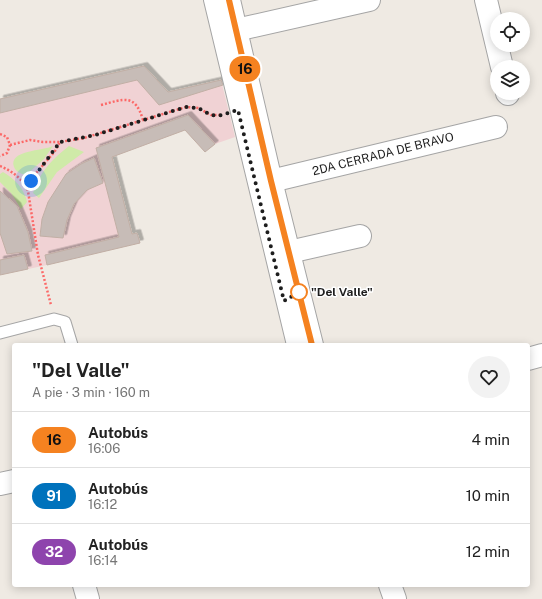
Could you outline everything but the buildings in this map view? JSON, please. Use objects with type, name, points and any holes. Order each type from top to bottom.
[{"type":"street","points":[[212,0],[295,343]]},
{"type":"street","points":[[229,0],[271,181],[312,343]]},
{"type":"street","points":[[236,30],[369,0]]},
{"type":"street","points":[[486,0],[500,60]]},
{"type":"street","name":"2DA CERRADA DE BRAVO","points":[[271,181],[496,127]]},
{"type":"street","points":[[289,252],[360,236]]},
{"type":"street","points":[[530,358],[542,355]]},
{"type":"street","points":[[0,484],[12,481]]},
{"type":"street","points":[[85,587],[88,599]]},
{"type":"street","points":[[391,587],[395,599]]},
{"type":"lane","points":[[0,333],[54,319],[65,322],[71,343]]},
{"type":"path","points":[[101,105],[124,99],[133,101],[140,108],[143,120]]},
{"type":"path","points":[[10,145],[30,140],[60,142],[84,138],[186,107],[198,108],[211,115],[218,116],[238,110]]},
{"type":"path","points":[[0,134],[7,137],[10,145],[7,153],[0,156]]},
{"type":"path","points":[[26,185],[54,152],[60,142]]},
{"type":"path","points":[[0,166],[10,170],[26,185],[31,202],[38,255],[54,319]]},
{"type":"shaded area","points":[[144,66],[168,92],[221,80],[235,137],[215,144],[205,152],[185,130],[112,157],[132,234],[137,233],[140,243],[0,275],[0,99]]},
{"type":"green space","points":[[53,146],[44,159],[26,175],[15,169],[14,161],[16,157],[21,154]]},
{"type":"green space","points":[[69,146],[84,152],[57,172],[39,198],[33,193],[39,179],[52,161]]},
{"type":"green space","points":[[3,172],[15,181],[24,192],[27,202],[21,209],[11,193],[0,182],[0,174]]},
{"type":"bus line","name":"16","points":[[229,0],[271,181],[312,343]]},
{"type":"place","name":"\"Del Valle\"","points":[[299,292]]},
{"type":"route","points":[[31,181],[60,142],[95,135],[186,107],[198,108],[211,115],[218,116],[238,110],[284,301],[299,292]]}]
